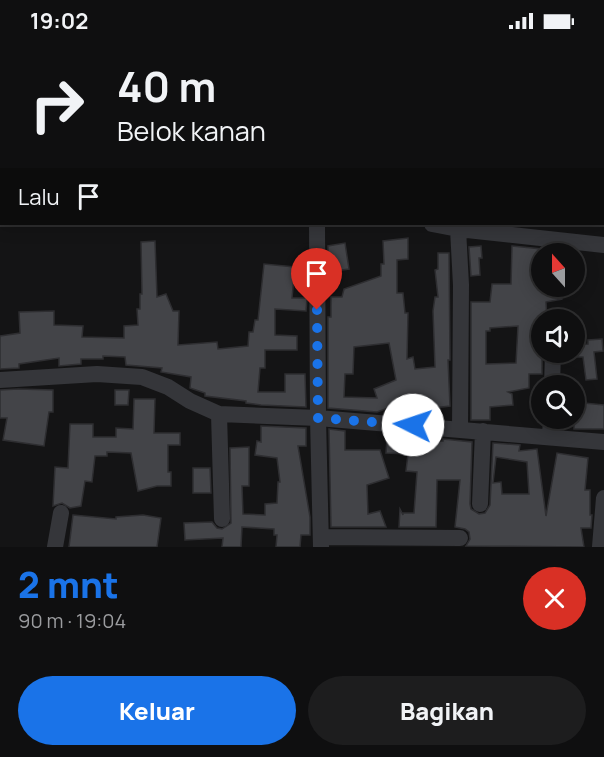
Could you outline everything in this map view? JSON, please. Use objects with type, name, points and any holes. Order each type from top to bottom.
[{"type":"street","points":[[317,225],[321,542],[460,538]]},
{"type":"street","points":[[437,225],[604,245]]},
{"type":"street","points":[[458,229],[461,285],[460,429]]},
{"type":"street","points":[[0,380],[97,374],[142,377],[168,387],[190,401],[219,414],[318,418],[604,442]]},
{"type":"street","points":[[219,414],[222,519]]},
{"type":"street","points":[[550,429],[550,436]]},
{"type":"street","points":[[480,504],[483,431]]},
{"type":"street","points":[[600,547],[604,498]]},
{"type":"street","points":[[55,547],[62,513]]},
{"type":"building","points":[[408,238],[408,259],[397,260],[397,293],[403,293],[405,313],[408,313],[407,359],[413,357],[415,369],[435,367],[433,311],[435,297],[438,297],[435,270],[438,269],[438,253],[449,253],[450,406],[419,410],[420,416],[398,414],[397,405],[377,412],[328,408],[328,317],[331,317],[331,297],[342,297],[344,289],[381,276],[381,264],[384,264],[383,241]],"holes":[[[389,343],[396,380],[374,389],[377,398],[344,397],[345,374],[353,374],[354,347]]]},
{"type":"building","points":[[155,241],[157,297],[166,294],[173,311],[179,311],[178,345],[217,342],[218,349],[248,346],[249,332],[253,332],[255,320],[258,320],[264,264],[295,267],[292,298],[307,298],[306,311],[275,309],[275,335],[297,336],[297,350],[265,350],[265,368],[260,368],[258,392],[285,392],[285,374],[305,374],[306,407],[261,405],[205,396],[205,393],[190,388],[191,377],[161,372],[162,368],[126,365],[125,357],[103,356],[103,359],[81,359],[81,364],[59,366],[59,358],[19,364],[19,368],[0,369],[0,336],[20,333],[19,312],[54,311],[54,325],[83,326],[82,337],[124,338],[124,326],[138,325],[137,309],[140,309],[140,294],[142,294],[141,242]]},
{"type":"building","points":[[345,243],[349,269],[328,272],[328,246]]},
{"type":"building","points":[[481,246],[480,275],[471,276],[469,247]]},
{"type":"building","points":[[512,246],[531,248],[531,297],[562,297],[562,299],[546,302],[546,309],[531,309],[531,363],[542,363],[542,374],[529,374],[529,388],[508,392],[512,394],[513,405],[490,407],[490,420],[471,420],[471,302],[490,302],[492,284],[511,284]],"holes":[[[518,326],[516,363],[486,364],[486,331],[490,331],[490,328]]]},
{"type":"building","points":[[602,339],[603,351],[594,352],[597,379],[586,380],[584,363],[585,344],[588,344],[588,340]]},
{"type":"building","points":[[0,390],[53,390],[53,412],[49,412],[44,446],[3,440],[7,418],[0,418]]},
{"type":"building","points":[[115,390],[129,390],[128,405],[115,405]]},
{"type":"building","points":[[134,399],[155,399],[154,433],[180,433],[180,445],[168,445],[168,472],[171,472],[171,486],[157,486],[138,491],[131,453],[107,452],[107,456],[95,456],[92,482],[85,481],[81,506],[70,508],[62,503],[53,506],[55,467],[68,468],[70,424],[93,424],[93,437],[116,437],[116,428],[133,429]]},
{"type":"building","points":[[585,403],[604,405],[604,429],[585,429]]},
{"type":"building","points":[[261,426],[306,428],[306,446],[298,446],[310,517],[310,535],[301,535],[300,547],[276,547],[277,535],[274,535],[274,529],[242,527],[241,547],[222,547],[223,538],[185,540],[184,523],[212,522],[217,528],[222,529],[231,523],[230,448],[249,447],[249,486],[242,486],[243,514],[265,515],[265,504],[277,503],[278,482],[280,482],[277,458],[255,455],[257,441],[261,442]]},
{"type":"building","points":[[329,429],[345,431],[345,450],[380,450],[389,478],[367,485],[368,514],[380,511],[386,527],[331,527]]},
{"type":"building","points":[[387,438],[417,438],[417,443],[443,441],[443,439],[472,442],[470,504],[471,509],[479,514],[485,513],[490,505],[493,443],[520,445],[519,451],[537,449],[546,516],[557,453],[588,458],[585,490],[590,490],[590,515],[592,515],[591,528],[581,528],[584,547],[466,546],[470,539],[469,532],[455,527],[460,480],[437,480],[436,527],[399,527],[400,509],[403,515],[403,513],[414,513],[417,472],[406,471],[408,454],[386,453]],"holes":[[[496,457],[527,462],[529,494],[502,494],[501,482],[493,483]]]},
{"type":"building","points":[[193,468],[210,468],[211,493],[193,493]]},
{"type":"building","points":[[73,515],[116,519],[116,517],[143,515],[161,518],[157,547],[69,547]]},
{"type":"route","points":[[317,310],[318,418],[413,425]]}]
